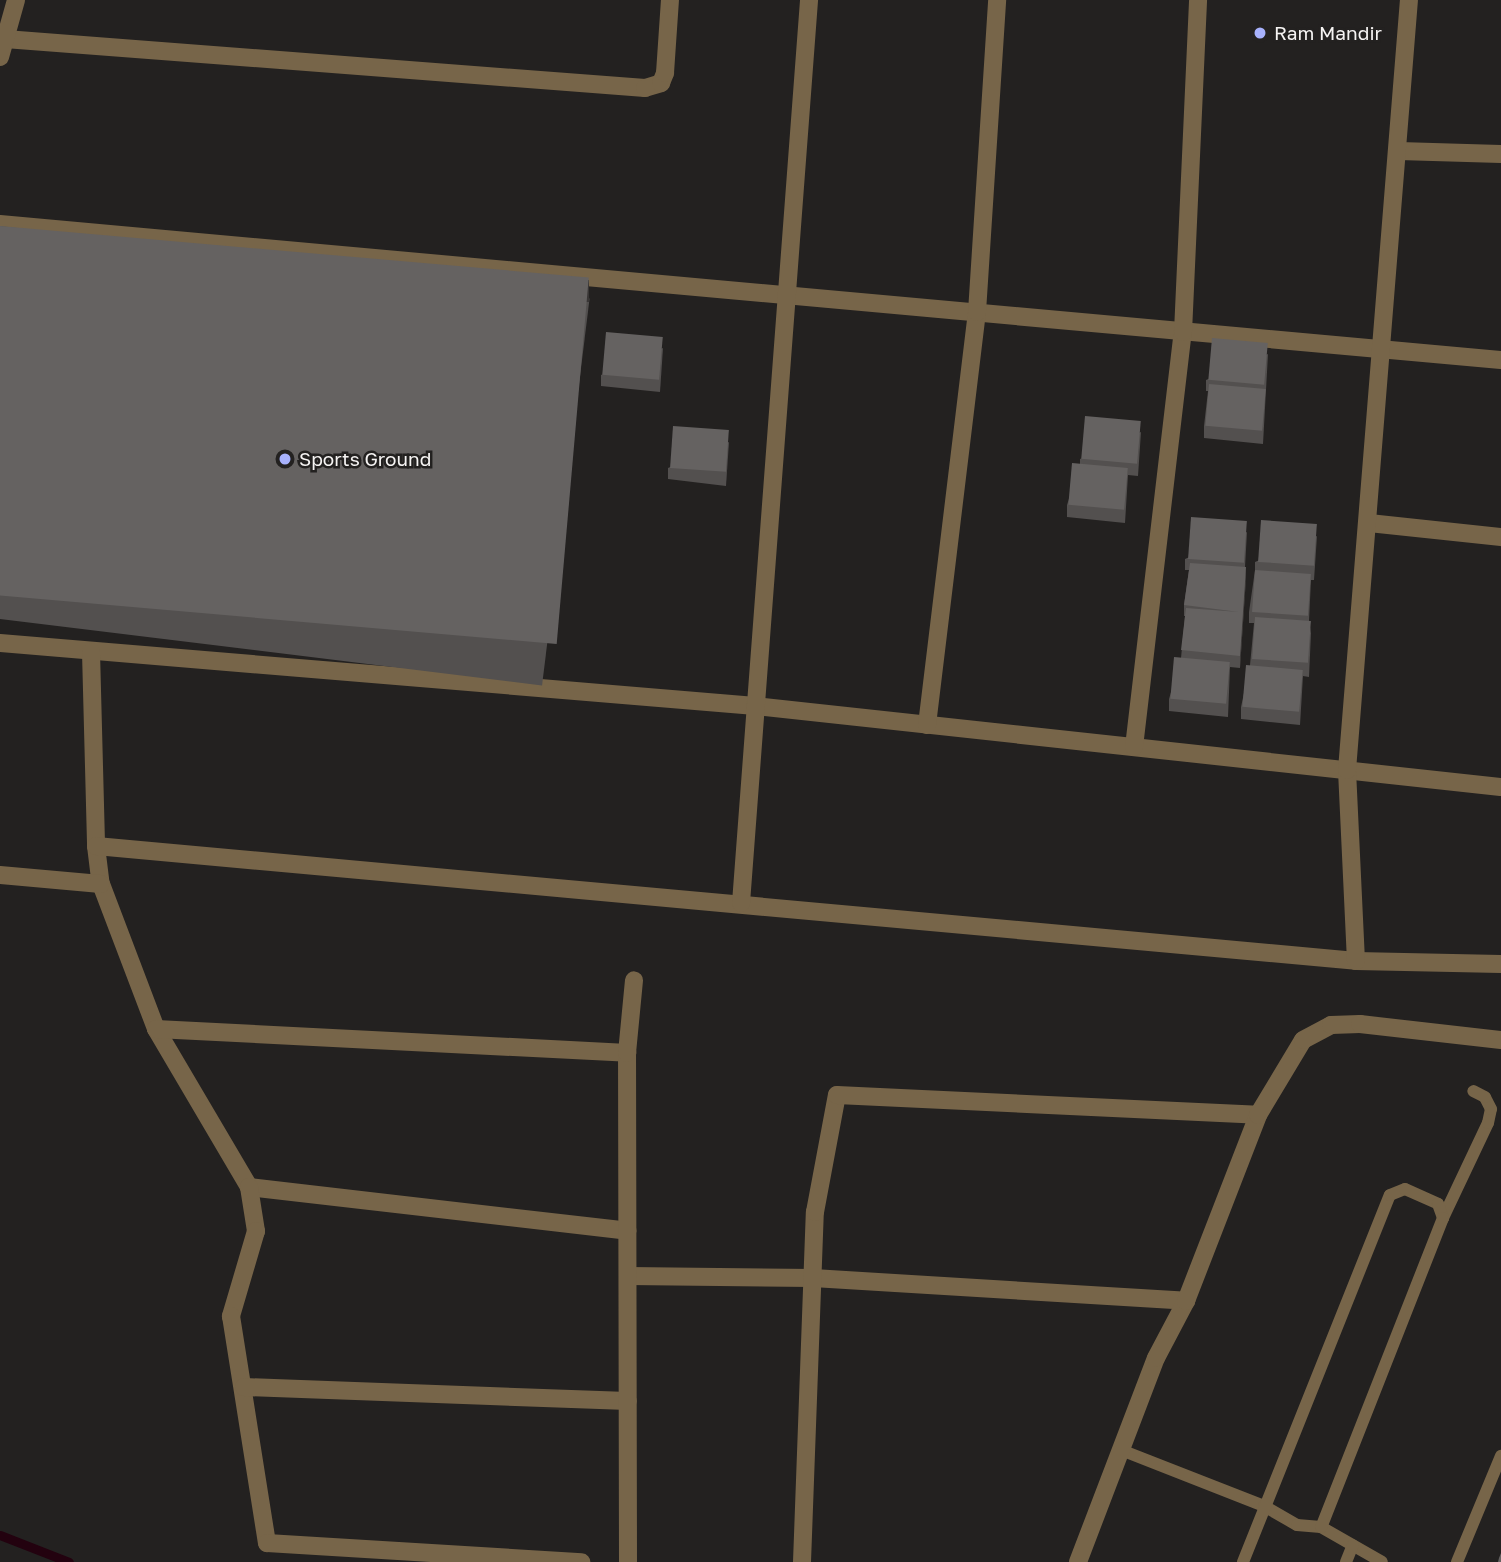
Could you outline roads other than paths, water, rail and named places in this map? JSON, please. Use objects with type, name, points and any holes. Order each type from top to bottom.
[{"type":"street","points":[[16,0],[2,48],[645,88],[660,83],[666,74],[670,0]]},
{"type":"street","points":[[741,903],[808,0]]},
{"type":"street","points":[[928,725],[977,312],[997,0]]},
{"type":"street","points":[[1135,747],[1183,332],[1198,0]]},
{"type":"street","points":[[1356,961],[1347,770],[1384,351],[1409,0]]},
{"type":"street","points":[[1399,151],[1501,154]]},
{"type":"street","points":[[0,224],[1501,360]]},
{"type":"street","points":[[1368,523],[1501,537]]},
{"type":"street","points":[[0,643],[755,706],[1501,786]]},
{"type":"street","points":[[91,652],[96,846],[101,884],[156,1029],[249,1187],[256,1231],[231,1316],[267,1543],[581,1562]]},
{"type":"street","points":[[96,846],[1356,961],[1501,964]]},
{"type":"street","points":[[0,875],[101,884]]},
{"type":"street","points":[[628,1562],[627,1053],[634,980]]},
{"type":"street","points":[[1078,1562],[1156,1358],[1186,1301],[1258,1115],[1303,1040],[1331,1025],[1360,1024],[1501,1040]]},
{"type":"street","points":[[156,1029],[627,1053]]},
{"type":"street","points":[[802,1562],[815,1212],[837,1095],[1258,1115]]},
{"type":"street","points":[[249,1187],[627,1231]]},
{"type":"street","points":[[628,1276],[813,1278],[1186,1301]]},
{"type":"street","points":[[244,1387],[628,1401]]},
{"type":"lane","points":[[1321,1527],[1443,1218],[1488,1123],[1491,1109],[1485,1097],[1473,1091]]},
{"type":"lane","points":[[1243,1562],[1390,1195],[1405,1189],[1438,1204],[1443,1218]]},
{"type":"lane","points":[[1121,1450],[1264,1506],[1297,1525],[1321,1527],[1382,1562]]},
{"type":"lane","points":[[1457,1562],[1501,1456]]},
{"type":"lane","points":[[1346,1562],[1353,1545]]},
{"type":"waterway","points":[[0,1535],[69,1562]]},
{"type":"place","name":"Ram Mandir","points":[[1260,33]]},
{"type":"place","name":"Sports Ground","points":[[285,459]]}]
